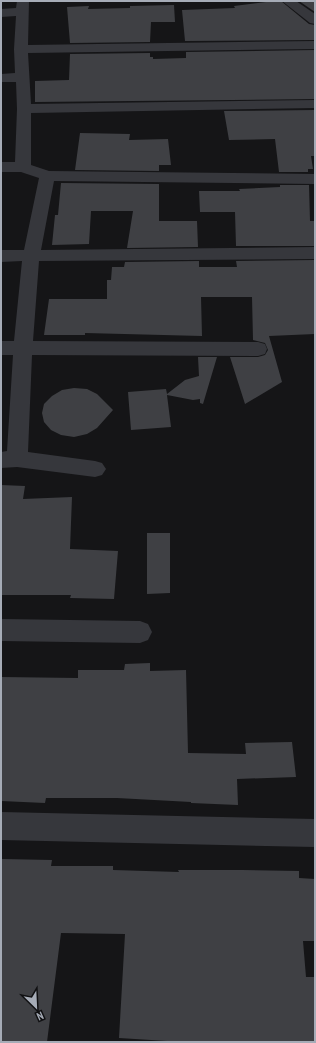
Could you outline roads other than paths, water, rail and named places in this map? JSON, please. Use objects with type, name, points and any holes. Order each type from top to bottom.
[{"type":"street","points":[[288,1],[315,20]]},
{"type":"street","points":[[1,13],[22,6],[20,49],[24,108],[23,167]]},
{"type":"street","points":[[20,49],[315,45]]},
{"type":"street","points":[[1,78],[22,77]]},
{"type":"street","points":[[24,108],[315,104]]},
{"type":"street","points":[[1,168],[23,167],[47,176],[315,179]]},
{"type":"street","points":[[47,176],[31,257],[23,348],[9,459],[95,469]]},
{"type":"street","points":[[1,256],[31,257],[315,253]]},
{"type":"street","points":[[1,348],[258,349]]},
{"type":"street","points":[[1,630],[140,632]]},
{"type":"street","points":[[1,826],[315,833]]}]
